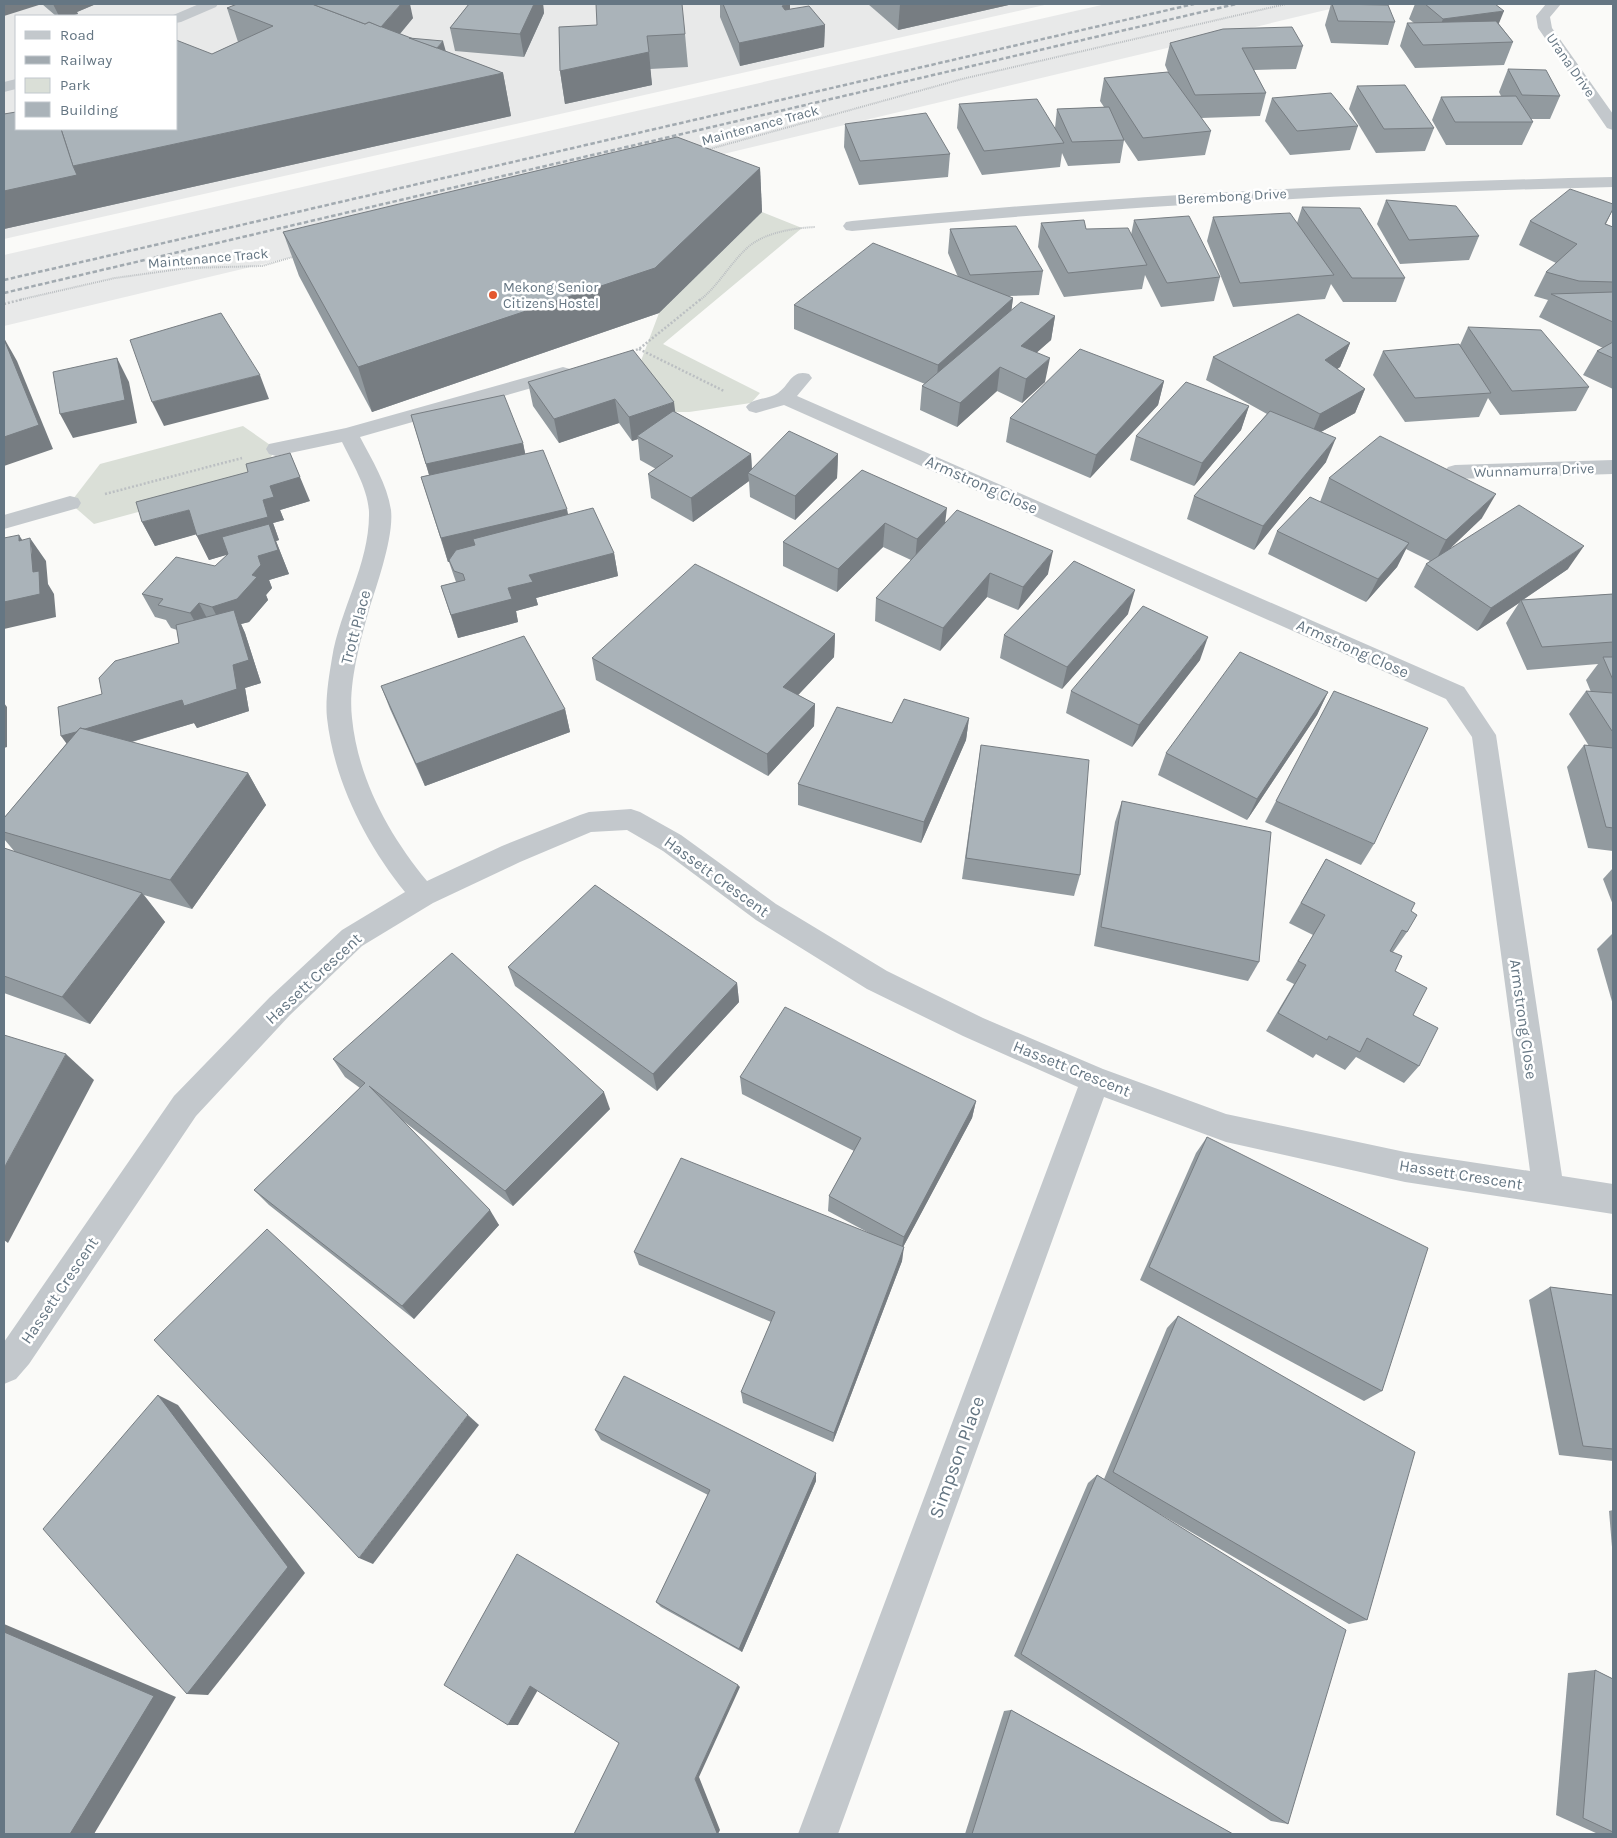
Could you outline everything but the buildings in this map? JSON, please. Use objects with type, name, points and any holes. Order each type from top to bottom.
[{"type":"street","points":[[178,18],[211,4]]},
{"type":"street","name":"Urana Drive","points":[[1554,4],[1543,16],[1545,28],[1613,125]]},
{"type":"street","name":"Berembong Drive","points":[[852,226],[1000,211],[1340,190],[1613,182]]},
{"type":"street","points":[[276,449],[348,434],[614,357]]},
{"type":"street","points":[[756,406],[785,398],[802,378]]},
{"type":"street","name":"Armstrong Close","points":[[785,398],[1455,693],[1484,735],[1548,1188]]},
{"type":"street","name":"Trott Place","points":[[348,434],[370,476],[380,511],[375,552],[344,657],[339,717],[348,768],[373,822],[392,857],[423,895]]},
{"type":"street","name":"Wunnamurra Drive","points":[[1455,472],[1613,467]]},
{"type":"street","points":[[4,522],[70,503]]},
{"type":"street","name":"Hassett Crescent","points":[[4,1367],[17,1352],[185,1106],[280,1006],[352,938],[423,895],[511,854],[589,822],[631,819],[672,843],[766,912],[877,980],[974,1027],[1095,1080],[1226,1128],[1404,1166],[1613,1198]]},
{"type":"street","name":"Simpson Place","points":[[818,1834],[1095,1080]]},
{"type":"path","name":"Maintenance Track","points":[[702,151],[962,79],[1286,4]]},
{"type":"path","points":[[614,357],[639,349],[709,292],[746,249],[756,241],[797,228]]},
{"type":"path","name":"Maintenance Track","points":[[4,304],[115,278],[188,268],[262,266],[300,255]]},
{"type":"path","points":[[639,349],[756,406]]},
{"type":"path","points":[[70,503],[276,449]]},
{"type":"shaded area","points":[[4,4],[1049,4],[4,239]]},
{"type":"shaded area","points":[[1106,4],[1351,4],[4,326],[4,255]]},
{"type":"green space","points":[[762,212],[802,228],[663,344],[760,393],[751,403],[689,412],[666,412],[636,374],[659,313]]},
{"type":"green space","points":[[243,426],[276,449],[256,480],[94,524],[70,503],[100,464]]},
{"type":"railway","points":[[4,280],[1194,4]]},
{"type":"railway","points":[[4,293],[1236,4]]},
{"type":"place","name":"Mekong Senior Citizens Hostel","points":[[493,295]]}]
